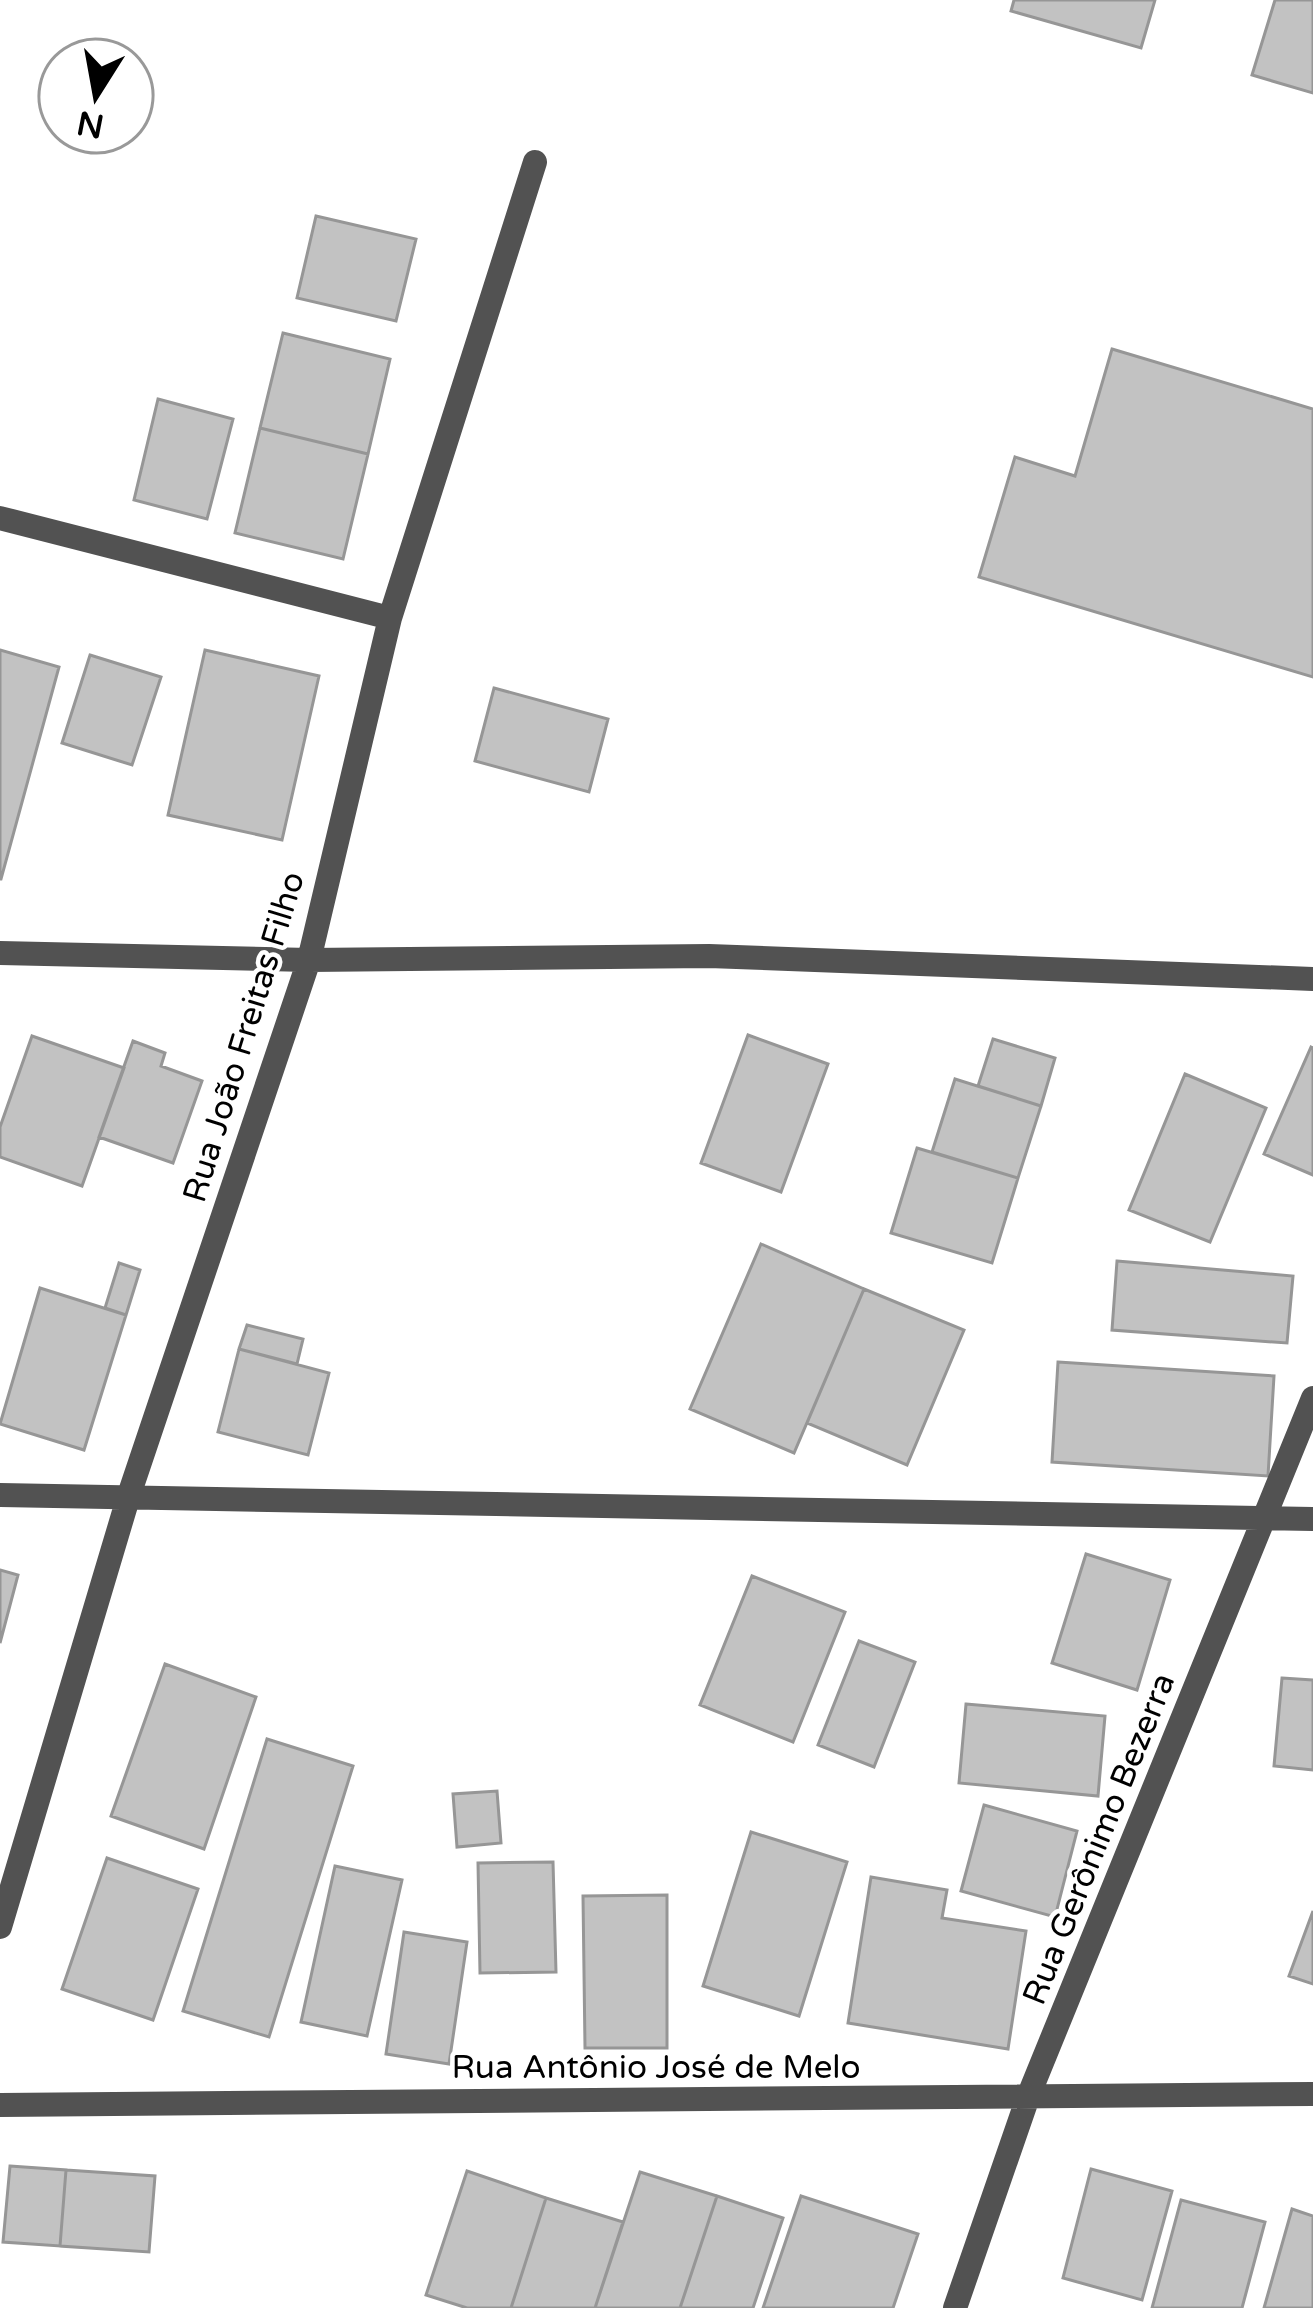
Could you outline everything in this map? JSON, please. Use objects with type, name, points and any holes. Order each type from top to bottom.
[{"type":"street","name":"Rua João Freitas Filho","points":[[0,1927],[129,1495],[309,960],[390,618],[535,163]]},
{"type":"street","points":[[0,518],[390,618]]},
{"type":"street","points":[[0,952],[309,960],[710,956],[1313,980]]},
{"type":"street","name":"Rua Gerônimo Bezerra","points":[[956,2308],[1028,2097],[1313,1398]]},
{"type":"street","points":[[0,1495],[1313,1520]]},
{"type":"street","name":"Rua Antônio José de Melo","points":[[0,2105],[1313,2094]]},
{"type":"building","points":[[1014,0],[1155,0],[1141,48],[1011,11]]},
{"type":"building","points":[[1275,0],[1313,0],[1313,93],[1252,75]]},
{"type":"building","points":[[316,216],[416,239],[396,321],[297,298]]},
{"type":"building","points":[[283,333],[390,359],[368,454],[260,428]]},
{"type":"building","points":[[1112,349],[1313,409],[1313,677],[979,577],[1015,457],[1075,476]]},
{"type":"building","points":[[158,399],[233,419],[207,519],[134,500]]},
{"type":"building","points":[[260,428],[368,454],[343,559],[235,533]]},
{"type":"building","points":[[0,650],[59,667],[1,879],[0,879]]},
{"type":"building","points":[[205,650],[319,676],[282,840],[168,815]]},
{"type":"building","points":[[90,655],[161,677],[132,765],[62,743]]},
{"type":"building","points":[[494,688],[608,719],[589,792],[475,761]]},
{"type":"building","points":[[748,1035],[828,1064],[781,1192],[701,1163]]},
{"type":"building","points":[[32,1036],[124,1068],[82,1186],[0,1157],[0,1127]]},
{"type":"building","points":[[993,1039],[1055,1058],[1041,1106],[978,1086]]},
{"type":"building","points":[[133,1041],[165,1053],[161,1066],[202,1081],[173,1163],[99,1137]]},
{"type":"building","points":[[1313,1048],[1313,1175],[1264,1154]]},
{"type":"building","points":[[1185,1074],[1266,1108],[1210,1242],[1129,1210]]},
{"type":"building","points":[[955,1079],[1041,1106],[1018,1178],[932,1152]]},
{"type":"building","points":[[917,1148],[1018,1178],[992,1263],[891,1233]]},
{"type":"building","points":[[761,1244],[864,1289],[794,1453],[690,1409]]},
{"type":"building","points":[[1117,1261],[1293,1276],[1287,1343],[1112,1330]]},
{"type":"building","points":[[119,1263],[140,1270],[126,1315],[105,1308]]},
{"type":"building","points":[[40,1288],[126,1315],[84,1450],[0,1424]]},
{"type":"building","points":[[864,1289],[964,1330],[907,1465],[807,1423]]},
{"type":"building","points":[[247,1325],[303,1339],[297,1364],[239,1349]]},
{"type":"building","points":[[239,1349],[329,1373],[308,1455],[218,1432]]},
{"type":"building","points":[[1058,1362],[1274,1376],[1268,1476],[1052,1462]]},
{"type":"building","points":[[1086,1554],[1170,1580],[1137,1690],[1052,1663]]},
{"type":"building","points":[[0,1570],[18,1575],[0,1643]]},
{"type":"building","points":[[752,1576],[845,1612],[793,1742],[700,1705]]},
{"type":"building","points":[[859,1641],[915,1662],[874,1767],[818,1745]]},
{"type":"building","points":[[165,1664],[256,1697],[204,1849],[111,1816]]},
{"type":"building","points":[[1282,1678],[1313,1680],[1313,1770],[1274,1766]]},
{"type":"building","points":[[966,1704],[1105,1716],[1098,1796],[959,1783]]},
{"type":"building","points":[[267,1739],[353,1766],[269,2037],[183,2011]]},
{"type":"building","points":[[497,1791],[501,1843],[457,1847],[453,1794]]},
{"type":"building","points":[[984,1805],[1077,1831],[1055,1917],[961,1891]]},
{"type":"building","points":[[751,1832],[847,1862],[799,2016],[703,1986]]},
{"type":"building","points":[[107,1858],[198,1889],[153,2020],[62,1989]]},
{"type":"building","points":[[553,1862],[556,1972],[480,1973],[478,1863]]},
{"type":"building","points":[[335,1866],[402,1880],[367,2036],[301,2022]]},
{"type":"building","points":[[871,1877],[947,1890],[942,1918],[1026,1931],[1008,2049],[848,2023]]},
{"type":"building","points":[[667,1895],[667,2048],[585,2048],[583,1896]]},
{"type":"building","points":[[1313,1911],[1313,1984],[1289,1976]]},
{"type":"building","points":[[404,1932],[467,1942],[449,2064],[386,2054]]},
{"type":"building","points":[[10,2166],[66,2170],[60,2246],[3,2242]]},
{"type":"building","points":[[1091,2169],[1172,2191],[1142,2300],[1063,2278]]},
{"type":"building","points":[[66,2170],[155,2176],[149,2252],[60,2246]]},
{"type":"building","points":[[467,2171],[546,2198],[511,2308],[467,2308],[426,2295]]},
{"type":"building","points":[[640,2172],[717,2196],[680,2308],[595,2308]]},
{"type":"building","points":[[717,2196],[783,2218],[753,2308],[680,2308]]},
{"type":"building","points":[[801,2196],[918,2234],[893,2308],[763,2308]]},
{"type":"building","points":[[546,2198],[623,2222],[595,2308],[511,2308]]},
{"type":"building","points":[[1181,2200],[1265,2222],[1242,2308],[1152,2308]]},
{"type":"building","points":[[1292,2209],[1313,2216],[1313,2308],[1264,2308]]}]
